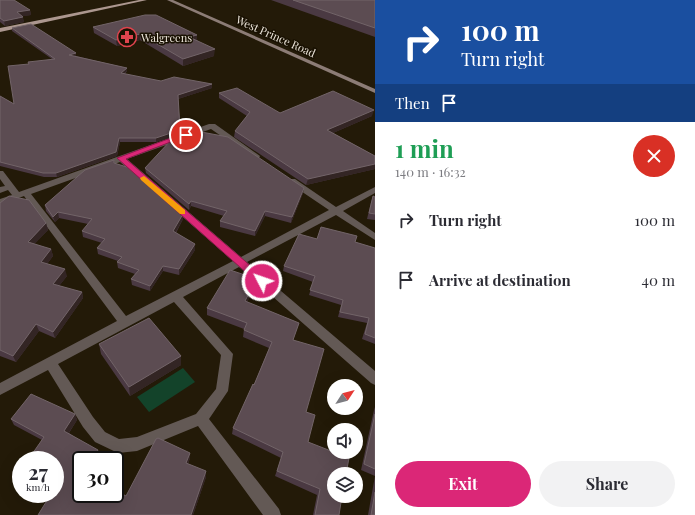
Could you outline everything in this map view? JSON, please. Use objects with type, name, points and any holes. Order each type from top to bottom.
[{"type":"main road","points":[[0,30],[145,0]]},
{"type":"main road","name":"West Prince Road","points":[[169,0],[375,91]]},
{"type":"street","points":[[0,202],[212,126],[264,162]]},
{"type":"street","points":[[121,158],[375,379]]},
{"type":"street","points":[[0,173],[10,186],[21,194],[125,323]]},
{"type":"street","points":[[284,175],[375,238]]},
{"type":"street","points":[[0,190],[10,186]]},
{"type":"street","points":[[0,389],[375,190]]},
{"type":"street","points":[[50,362],[100,437],[118,446],[137,444],[201,419],[222,391],[227,354],[176,296]]},
{"type":"street","points":[[201,419],[273,515]]},
{"type":"green space","points":[[183,368],[195,382],[149,412],[137,397]]},
{"type":"building","points":[[0,0],[14,0],[30,10],[17,12],[23,17],[4,21],[0,18]]},
{"type":"building","points":[[293,0],[375,0],[375,28]]},
{"type":"building","points":[[145,15],[156,15],[197,35],[189,37],[215,49],[183,59],[140,34],[116,40],[93,27]]},
{"type":"building","points":[[31,24],[76,53],[69,55],[127,68],[121,73],[161,81],[174,77],[212,84],[178,95],[180,130],[156,138],[119,138],[116,152],[56,173],[43,173],[0,162],[0,96],[14,104],[8,66],[55,59],[12,28]]},
{"type":"building","points":[[237,88],[280,113],[333,91],[374,110],[327,130],[375,156],[375,164],[308,179],[235,131],[250,112],[219,93]]},
{"type":"building","points":[[196,131],[228,137],[304,188],[292,217],[265,211],[255,231],[220,221],[227,211],[191,201],[189,204],[145,168],[172,139]]},
{"type":"building","points":[[114,160],[114,163],[130,168],[183,214],[173,231],[195,244],[179,269],[163,266],[150,286],[131,279],[139,270],[117,262],[122,257],[97,248],[105,239],[82,231],[92,219],[58,212],[53,217],[45,205],[85,170]]},
{"type":"building","points":[[9,196],[29,200],[46,223],[28,242],[51,249],[41,262],[65,269],[53,284],[82,292],[53,332],[36,324],[13,356],[0,350],[0,203]]},
{"type":"building","points":[[373,196],[375,197],[375,214],[369,213]]},
{"type":"building","points":[[321,227],[357,236],[355,242],[375,248],[375,338],[365,334],[369,318],[340,312],[343,300],[310,290],[315,276],[284,266],[299,234],[317,239]]},
{"type":"building","points":[[230,270],[245,275],[255,282],[245,301],[299,323],[293,340],[324,349],[306,412],[315,415],[308,442],[327,449],[327,459],[349,459],[347,467],[327,467],[327,503],[341,503],[339,515],[315,515],[320,489],[277,471],[283,452],[233,428],[253,384],[254,385],[272,342],[244,330],[247,323],[207,308]]},
{"type":"building","points":[[149,318],[181,356],[129,387],[99,344]]},
{"type":"building","points":[[31,394],[75,414],[64,431],[98,450],[72,451],[72,503],[124,503],[124,495],[126,496],[156,439],[158,438],[190,453],[186,463],[206,471],[191,515],[38,515],[45,503],[64,503],[64,451],[34,451],[44,437],[11,419]]},
{"type":"building","points":[[375,414],[375,469],[364,464]]},
{"type":"building","points":[[375,492],[375,515],[371,515]]},
{"type":"slow traffic","points":[[144,178],[183,212]]},
{"type":"place","name":"Walgreens","points":[[127,37]]},
{"type":"route","points":[[186,135],[121,158],[262,281]]}]
